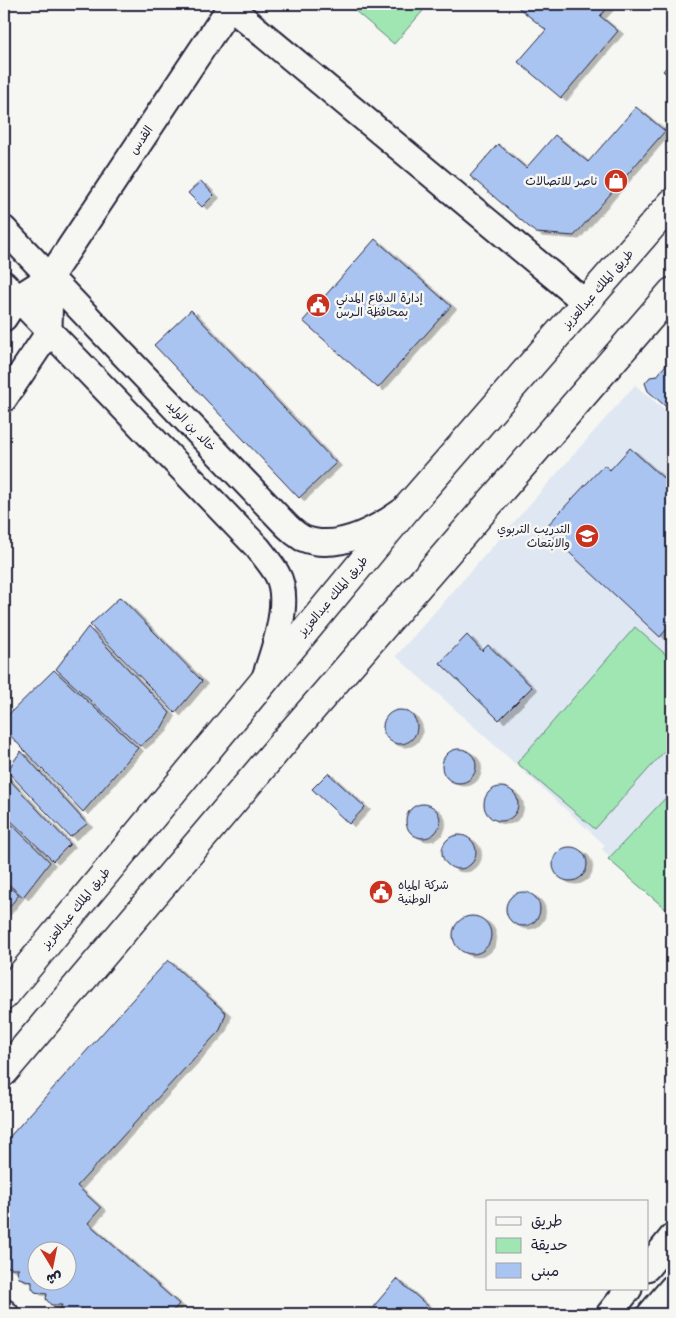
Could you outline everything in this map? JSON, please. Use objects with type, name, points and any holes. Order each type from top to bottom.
[{"type":"highway","name":"طريق الملك عبدالعزيز","points":[[4,996],[265,677],[407,508],[672,203]]},
{"type":"highway","points":[[4,1072],[287,738],[672,292]]},
{"type":"street","name":"القدس","points":[[8,300],[50,277],[231,5]]},
{"type":"street","points":[[231,5],[586,303]]},
{"type":"street","name":"خالد بن الوليد","points":[[4,229],[287,526],[301,537],[320,543],[339,541],[363,534],[387,523],[407,508]]},
{"type":"street","points":[[4,399],[49,332],[50,277]]},
{"type":"street","points":[[8,300],[49,332],[258,548],[278,576],[282,603],[279,636],[265,677]]},
{"type":"street","points":[[648,1267],[672,1237]]},
{"type":"street","points":[[650,1314],[672,1288]]},
{"type":"street","points":[[609,1314],[628,1290]]},
{"type":"shaded area","name":"التدريب التربوي والابتعاث","points":[[635,385],[672,416],[672,917],[602,849],[605,845],[396,656]]},
{"type":"green space","points":[[347,4],[429,4],[394,44]]},
{"type":"green space","points":[[635,627],[672,660],[672,743],[595,829],[517,763]]},
{"type":"green space","points":[[672,791],[672,909],[669,912],[608,859]]},
{"type":"building","points":[[514,4],[611,4],[600,16],[618,31],[561,98],[518,62],[546,30]]},
{"type":"building","points":[[672,61],[672,79],[663,71]]},
{"type":"building","points":[[636,107],[665,131],[574,236],[536,233],[470,176],[498,144],[526,168],[555,135],[588,162]]},
{"type":"building","points":[[201,181],[214,195],[202,207],[188,193]]},
{"type":"building","points":[[375,239],[451,306],[378,388],[303,321]]},
{"type":"building","points":[[191,310],[336,463],[299,498],[154,345]]},
{"type":"building","points":[[668,362],[672,365],[672,412],[648,391],[645,383],[650,377],[657,376]]},
{"type":"building","points":[[630,448],[672,486],[672,623],[660,637],[544,529],[604,465],[610,470]]},
{"type":"building","points":[[120,597],[202,681],[175,713],[90,625]]},
{"type":"building","points":[[88,627],[170,713],[161,729],[140,746],[56,669]]},
{"type":"building","points":[[467,635],[482,651],[488,645],[532,687],[499,720],[440,663]]},
{"type":"building","points":[[54,670],[138,748],[83,812],[4,729],[4,719]]},
{"type":"building","points":[[400,710],[407,711],[412,715],[416,720],[416,734],[412,739],[407,743],[400,744],[393,743],[388,739],[384,734],[383,727],[384,720],[388,715],[393,711]]},
{"type":"building","points":[[459,749],[471,754],[476,766],[471,778],[459,783],[447,778],[442,766],[447,754]]},
{"type":"building","points":[[21,751],[87,824],[70,837],[7,771]]},
{"type":"building","points":[[328,773],[365,807],[349,824],[312,789]]},
{"type":"building","points":[[4,774],[70,844],[53,861],[4,814]]},
{"type":"building","points":[[501,787],[513,792],[518,804],[513,816],[501,821],[489,816],[484,804],[489,792]]},
{"type":"building","points":[[423,804],[435,809],[440,821],[435,833],[423,838],[411,833],[406,821],[411,809]]},
{"type":"building","points":[[4,817],[50,862],[23,897],[4,880]]},
{"type":"building","points":[[459,835],[471,840],[476,852],[471,864],[459,869],[447,864],[442,852],[447,840]]},
{"type":"building","points":[[570,847],[582,852],[587,864],[582,876],[570,881],[558,876],[553,864],[558,852]]},
{"type":"building","points":[[4,883],[19,895],[4,913]]},
{"type":"building","points":[[523,892],[535,897],[540,909],[535,921],[523,926],[511,921],[506,909],[511,897]]},
{"type":"building","points":[[472,916],[485,922],[491,935],[485,948],[472,954],[459,948],[453,935],[459,922]]},
{"type":"building","points":[[168,960],[226,1013],[220,1030],[77,1186],[101,1208],[88,1223],[179,1304],[170,1314],[62,1314],[60,1310],[62,1305],[51,1305],[46,1299],[47,1294],[34,1290],[78,1290],[78,1240],[28,1240],[28,1281],[19,1278],[17,1270],[19,1268],[11,1268],[4,1265],[4,1143]]},
{"type":"building","points":[[397,1279],[437,1314],[367,1314]]},
{"type":"place","name":"ناصر للاتصالات","points":[[616,181]]},
{"type":"place","name":"إدارة الدفاع المدني بمحافظة الـرس","points":[[318,305]]},
{"type":"place","name":"التدريب التربوي والابتعاث","points":[[587,536]]},
{"type":"place","name":"شركة المياه الوطنية","points":[[381,892]]}]
